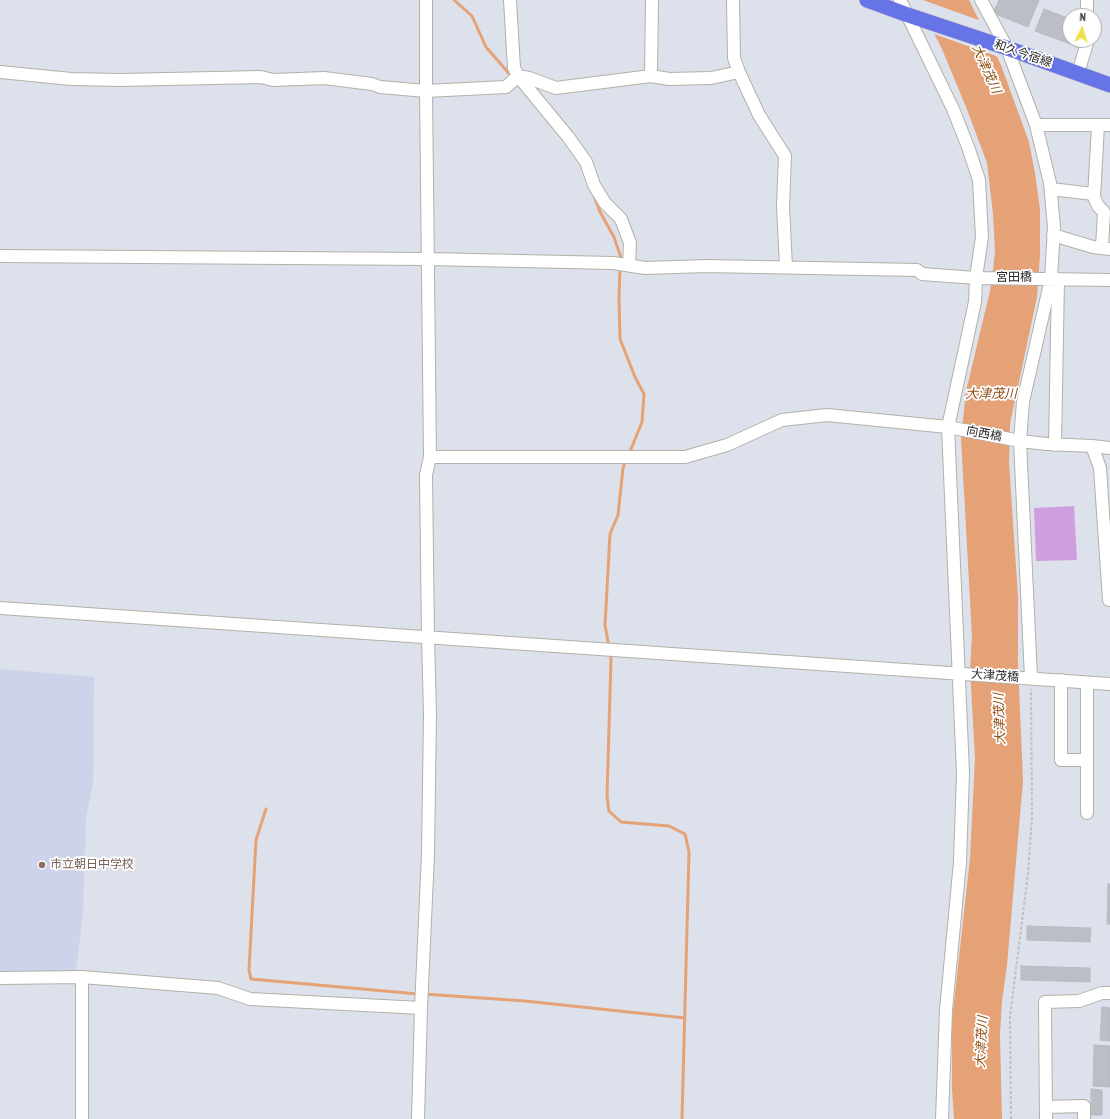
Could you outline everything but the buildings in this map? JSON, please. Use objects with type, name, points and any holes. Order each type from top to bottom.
[{"type":"main road","name":"和久今宿線","points":[[868,0],[908,16],[1007,48],[1110,85]]},
{"type":"street","points":[[418,1119],[428,854],[430,714],[426,475],[430,457],[426,0]]},
{"type":"street","points":[[510,0],[514,68],[518,76],[569,138],[586,162],[594,184],[605,203],[621,219],[630,243],[630,265]]},
{"type":"street","points":[[651,76],[652,0]]},
{"type":"street","points":[[733,0],[734,58],[759,115],[785,156],[784,206],[786,267]]},
{"type":"street","points":[[900,0],[953,109],[968,147],[979,180],[982,237],[976,278],[975,302],[948,427],[963,773],[960,862],[946,1010],[942,1119]]},
{"type":"street","points":[[981,0],[1007,48],[1036,125],[1051,189],[1054,235],[1056,445]]},
{"type":"street","points":[[1078,73],[1086,48]]},
{"type":"street","points":[[0,72],[71,80],[261,77],[273,80],[324,78],[372,84],[380,87],[426,90],[506,87],[518,76]]},
{"type":"street","points":[[518,76],[529,78],[556,88],[651,76],[669,79],[711,78],[739,72]]},
{"type":"street","points":[[1036,125],[1110,125]]},
{"type":"street","points":[[1054,235],[1093,247],[1106,249],[1104,212],[1098,206],[1094,198],[1098,125]]},
{"type":"street","points":[[1051,189],[1094,194]]},
{"type":"street","name":"宮田橋","points":[[0,256],[428,259],[613,263],[645,268],[707,266],[917,270],[922,274],[976,278],[1110,280]]},
{"type":"street","points":[[1031,678],[1020,441],[1023,402],[1054,279]]},
{"type":"street","name":"向西橋","points":[[430,457],[685,457],[727,445],[782,420],[826,415],[948,427],[1020,441],[1110,448]]},
{"type":"street","points":[[1092,446],[1100,468],[1109,600]]},
{"type":"street","name":"大津茂橋","points":[[0,608],[1110,684]]},
{"type":"street","points":[[1061,680],[1061,760],[1087,760]]},
{"type":"street","points":[[1087,683],[1087,812]]},
{"type":"street","points":[[0,978],[82,976],[218,988],[250,999],[421,1008]]},
{"type":"street","points":[[82,976],[82,1119]]},
{"type":"street","points":[[1084,1119],[1084,1106],[1046,1113],[1045,1002],[1079,1001],[1102,993],[1110,993]]},
{"type":"path","points":[[1011,1119],[1010,1016],[1028,874],[1032,816],[1031,678]]},
{"type":"shaded area","points":[[1074,506],[1077,560],[1036,561],[1034,508]]},
{"type":"shaded area","name":"市立朝日中学校","points":[[0,669],[94,677],[93,784],[86,818],[83,913],[76,972],[0,973]]},
{"type":"water","name":"大津茂川","points":[[917,0],[969,0],[1001,65],[1029,142],[1040,209],[1040,256],[1037,297],[1010,424],[1009,463],[1018,596],[1018,663],[1023,781],[1007,965],[1002,1001],[1000,1034],[1002,1119],[954,1119],[952,1089],[952,1021],[970,858],[975,758],[970,670],[972,636],[961,438],[966,391],[990,291],[993,270],[995,251],[993,214],[987,163],[942,49]]},
{"type":"pier","points":[[915,0],[923,0],[981,21],[999,57],[931,33]]},
{"type":"waterway","points":[[454,0],[472,16],[486,47],[512,77]]},
{"type":"waterway","points":[[594,196],[600,212],[614,237],[621,262]]},
{"type":"waterway","points":[[620,268],[620,339],[635,377],[644,394],[642,422],[629,454]]},
{"type":"waterway","points":[[609,647],[605,625],[610,534],[618,515],[623,468],[626,459]]},
{"type":"waterway","points":[[610,652],[607,796],[609,811],[621,822],[669,826],[685,834],[689,852],[682,1119]]},
{"type":"waterway","points":[[266,809],[256,840],[249,970],[251,979],[418,994]]},
{"type":"waterway","points":[[424,994],[525,1001],[685,1018]]},
{"type":"place","name":"市立朝日中学校","points":[[42,865]]}]
